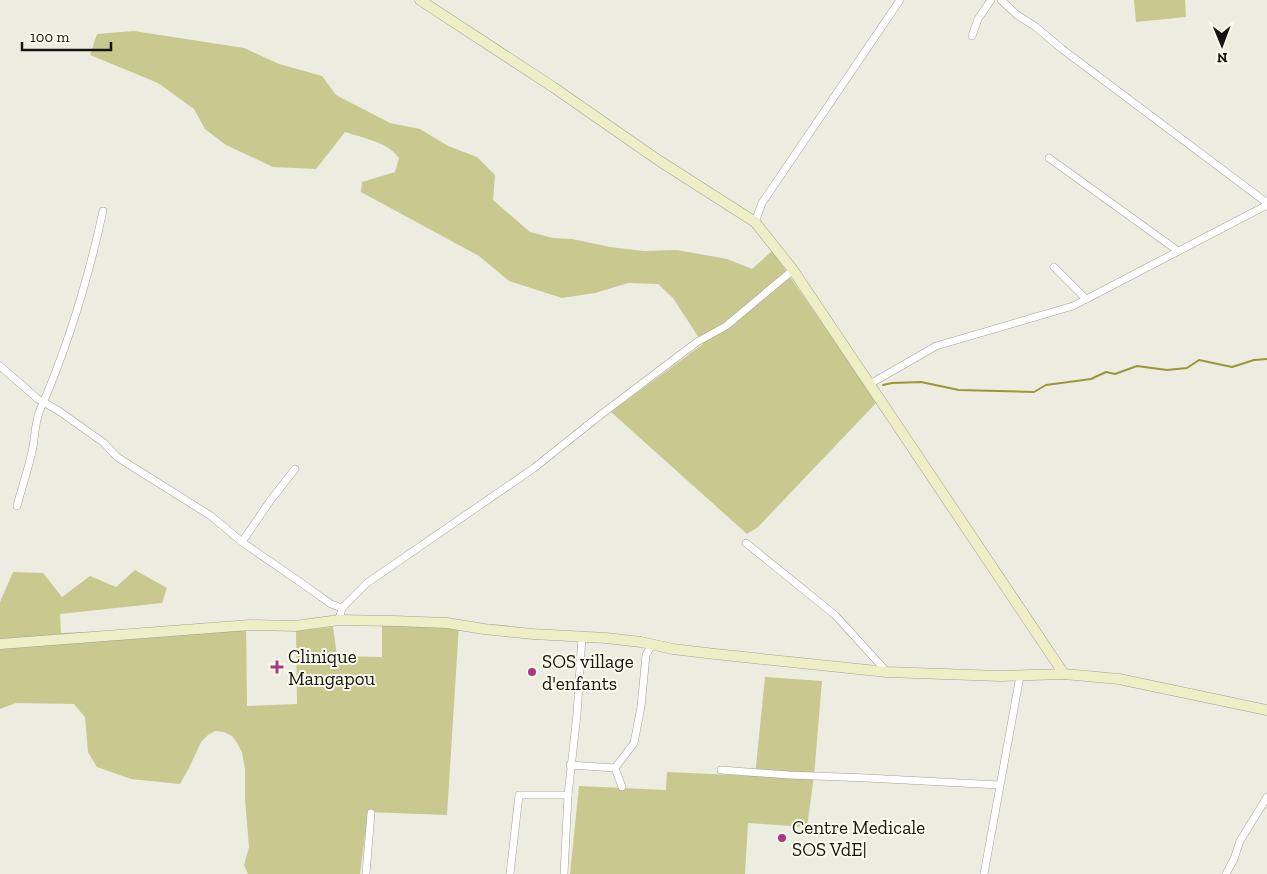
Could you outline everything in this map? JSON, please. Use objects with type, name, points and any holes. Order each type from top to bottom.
[{"type":"main road","points":[[420,0],[553,87],[658,160],[755,222],[793,270],[1064,674]]},
{"type":"main road","points":[[0,644],[250,626],[295,626],[339,620],[446,623],[484,629],[606,638],[715,654],[887,672],[1020,676],[1064,674],[1119,679],[1267,710]]},
{"type":"street","points":[[755,222],[762,203],[900,0]]},
{"type":"street","points":[[972,36],[978,19],[991,0]]},
{"type":"street","points":[[870,384],[936,346],[1073,306],[1267,204],[1062,49],[1001,0]]},
{"type":"street","points":[[1048,158],[1178,251]]},
{"type":"street","points":[[17,506],[33,447],[35,426],[59,366],[92,264],[103,212]]},
{"type":"street","points":[[1054,267],[1086,299]]},
{"type":"street","points":[[339,620],[342,608],[367,583],[534,468],[603,412],[697,342],[726,326],[793,270]]},
{"type":"street","points":[[0,366],[44,403],[60,411],[104,443],[117,457],[211,516],[242,542],[331,604],[342,608]]},
{"type":"street","points":[[242,542],[295,469]]},
{"type":"street","points":[[746,543],[835,615],[887,672]]},
{"type":"street","points":[[564,874],[570,765],[577,714],[582,637]]},
{"type":"street","points":[[616,768],[634,743],[646,655],[650,648],[657,645]]},
{"type":"street","points":[[984,874],[1020,676]]},
{"type":"street","points":[[570,765],[616,768]]},
{"type":"street","points":[[616,768],[622,787]]},
{"type":"street","points":[[721,770],[789,776],[999,785]]},
{"type":"street","points":[[510,874],[518,794],[568,795]]},
{"type":"street","points":[[1226,874],[1234,860],[1240,841],[1267,796]]},
{"type":"street","points":[[366,874],[371,813]]},
{"type":"green space","points":[[1134,0],[1185,0],[1186,17],[1136,22]]},
{"type":"green space","points":[[134,31],[244,48],[279,64],[322,76],[336,95],[390,123],[420,129],[448,146],[477,157],[495,175],[493,200],[530,232],[553,238],[572,239],[610,247],[644,251],[677,250],[727,259],[752,269],[772,251],[877,402],[758,527],[747,534],[611,412],[703,344],[673,298],[658,284],[628,283],[595,293],[562,298],[509,281],[479,256],[361,192],[362,182],[395,172],[399,158],[382,144],[367,139],[345,132],[316,169],[273,167],[226,145],[205,129],[194,109],[158,83],[90,55],[97,34]]},
{"type":"green space","points":[[135,570],[167,588],[162,603],[60,614],[61,633],[135,630],[246,621],[247,706],[297,704],[296,631],[333,627],[337,656],[382,657],[382,618],[459,625],[447,815],[368,812],[360,874],[248,874],[244,865],[249,847],[245,799],[245,769],[242,752],[232,736],[224,732],[215,731],[208,735],[201,742],[180,784],[131,779],[97,767],[88,752],[85,717],[74,704],[16,703],[0,709],[0,602],[13,572],[43,573],[62,597],[90,576],[116,587]]},
{"type":"green space","points":[[765,677],[822,681],[814,776],[807,827],[748,823],[745,874],[570,874],[579,786],[666,790],[667,772],[755,776]]},
{"type":"waterway","points":[[883,385],[921,382],[959,390],[1034,392],[1046,385],[1091,379],[1106,372],[1115,374],[1137,366],[1167,370],[1187,368],[1199,360],[1232,367],[1254,360],[1267,359]]},
{"type":"place","name":"Clinique Mangapou","points":[[277,667]]},
{"type":"place","name":"SOS village d'enfants","points":[[532,672]]},
{"type":"place","name":"Centre Medicale SOS VdE|","points":[[782,838]]}]
